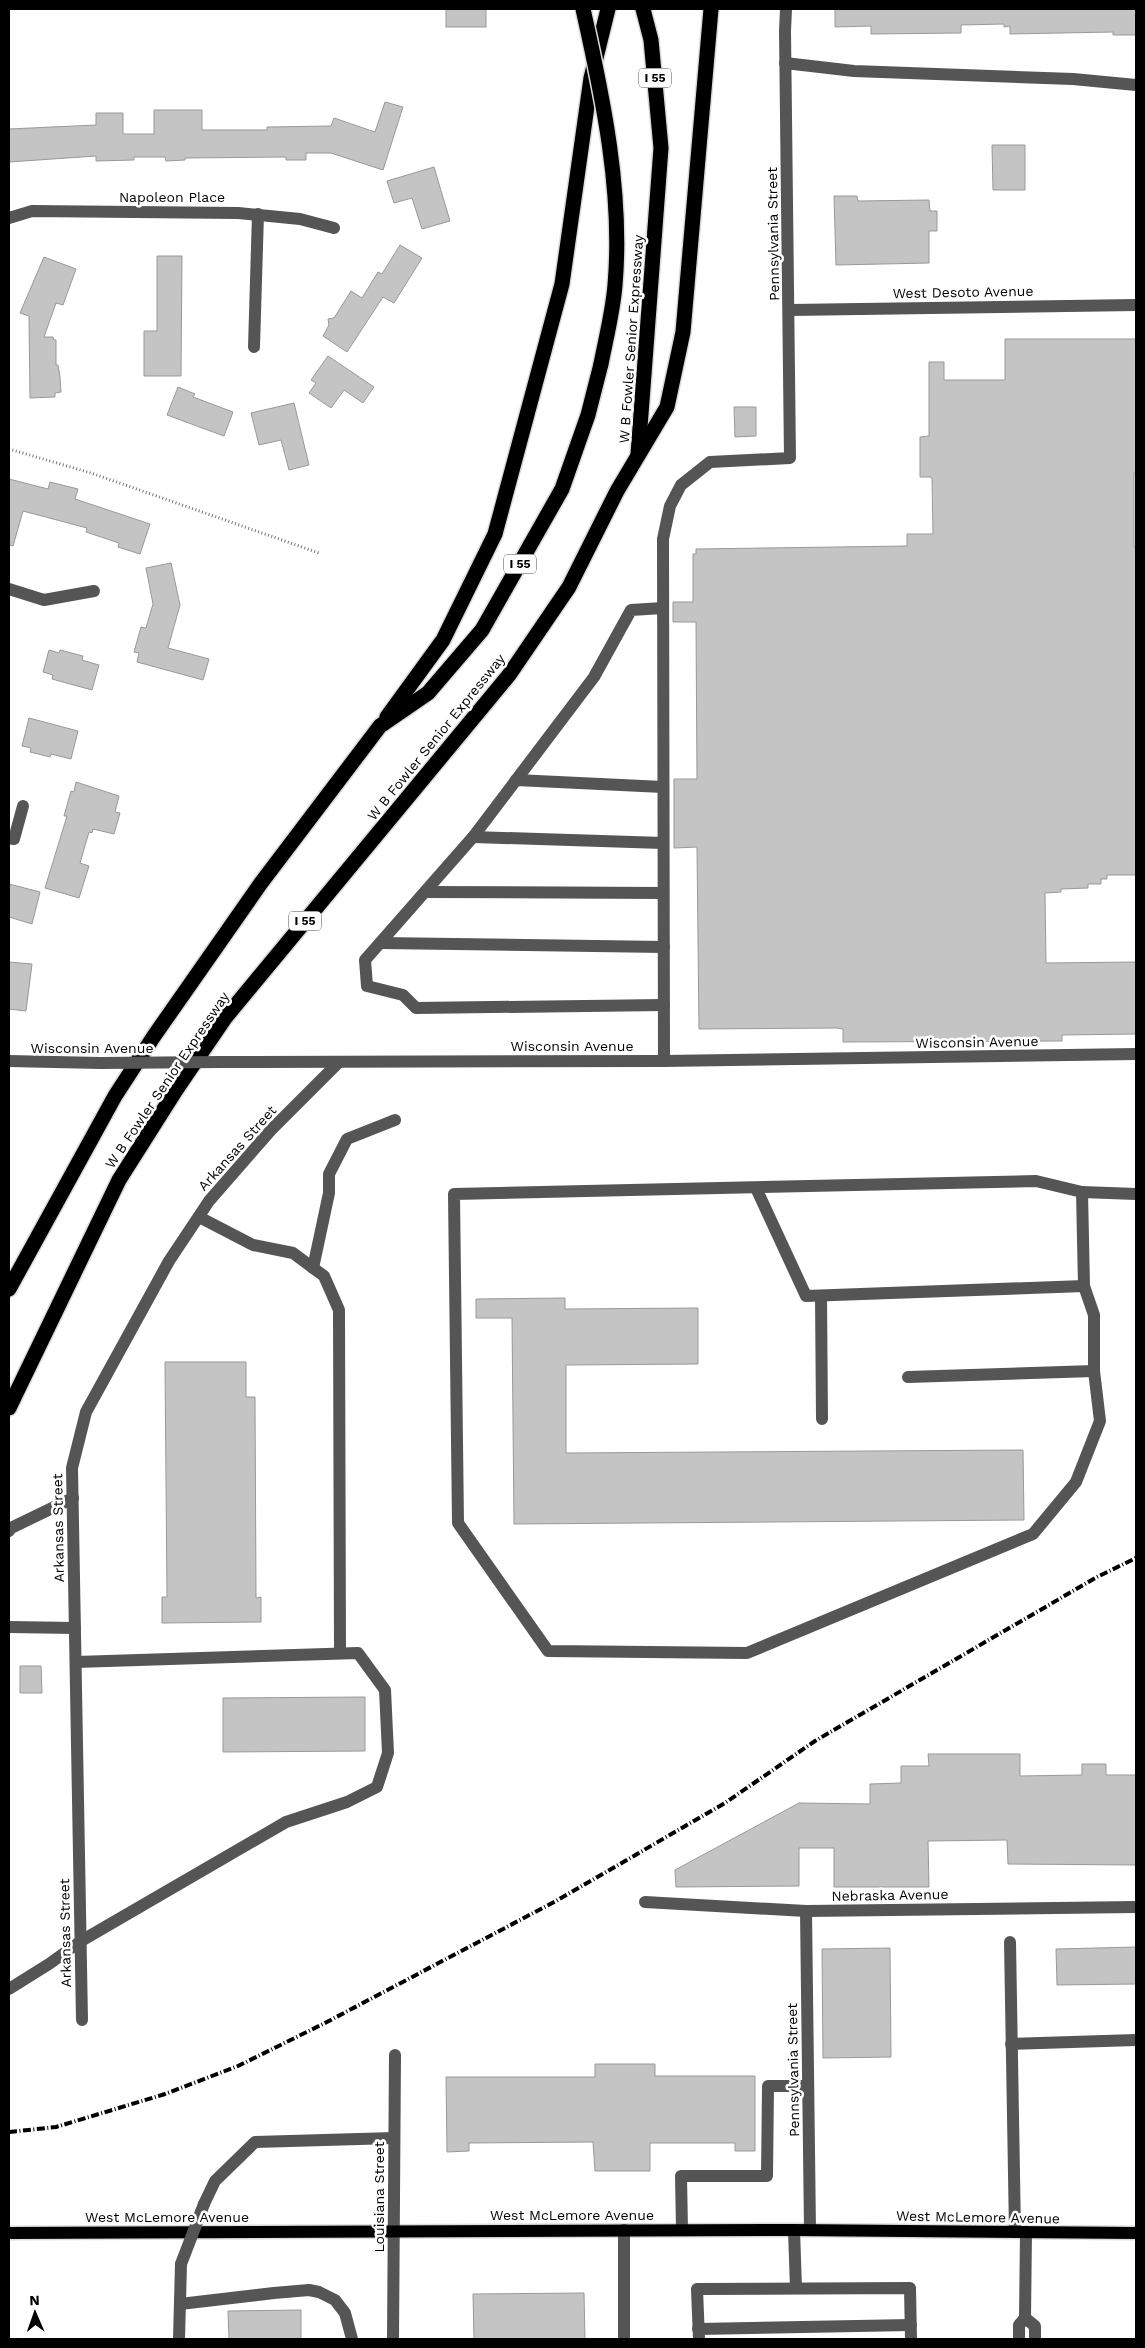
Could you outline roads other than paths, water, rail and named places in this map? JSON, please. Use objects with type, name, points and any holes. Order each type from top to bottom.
[{"type":"highway","name":"W B Fowler Senior Expressway","points":[[9,1289],[116,1096],[154,1036],[261,883],[380,726],[428,693],[482,630],[562,489],[588,415],[601,364],[615,285],[617,207],[598,75],[583,9]]},
{"type":"highway","points":[[380,726],[443,640],[495,534],[562,284],[591,78],[608,9]]},
{"type":"highway","name":"W B Fowler Senior Expressway","points":[[9,1408],[119,1180],[176,1090],[225,1018],[509,675],[569,588],[617,491],[638,458],[661,148],[651,40],[643,9]]},
{"type":"highway","points":[[638,458],[667,407],[683,332],[711,9]]},
{"type":"main road","name":"West McLemore Avenue","points":[[9,2233],[394,2230],[810,2230],[1136,2233]]},
{"type":"street","name":"Pennsylvania Street","points":[[663,608],[663,539],[670,506],[681,485],[710,462],[790,458],[786,9]]},
{"type":"street","points":[[785,63],[854,71],[1073,79],[1136,85]]},
{"type":"street","name":"Napoleon Place","points":[[9,218],[32,211],[258,214],[300,219],[334,228]]},
{"type":"street","points":[[254,347],[258,214]]},
{"type":"street","name":"West Desoto Avenue","points":[[790,310],[1136,305]]},
{"type":"street","points":[[9,589],[44,600],[94,591]]},
{"type":"street","points":[[664,1006],[416,1008],[403,995],[367,986],[365,960],[473,838],[594,677],[631,610],[663,608],[663,893],[664,947],[664,1006],[664,1061]]},
{"type":"street","points":[[516,780],[663,787]]},
{"type":"street","points":[[9,838],[14,839],[23,806]]},
{"type":"street","points":[[473,838],[663,843]]},
{"type":"street","points":[[425,892],[663,893]]},
{"type":"street","points":[[380,943],[664,947]]},
{"type":"street","name":"Wisconsin Avenue","points":[[9,1061],[100,1063],[664,1061],[1136,1054]]},
{"type":"street","name":"Arkansas Street","points":[[82,2020],[72,1468],[86,1412],[169,1261],[209,1201],[271,1130],[339,1062]]},
{"type":"street","points":[[313,1268],[329,1193],[329,1174],[347,1139],[395,1120]]},
{"type":"street","points":[[1082,1192],[1084,1286],[1094,1315],[1094,1371],[1100,1421],[1076,1482],[1033,1534],[747,1653],[548,1651],[458,1523],[454,1194],[1036,1181],[1082,1192],[1136,1194]]},
{"type":"street","points":[[756,1188],[806,1296],[1084,1286]]},
{"type":"street","points":[[198,1217],[253,1244],[293,1252],[324,1276],[339,1310],[340,1653]]},
{"type":"street","points":[[821,1296],[822,1419]]},
{"type":"street","points":[[908,1377],[1094,1371]]},
{"type":"street","points":[[9,1531],[11,1528],[73,1498]]},
{"type":"street","points":[[9,1627],[75,1628]]},
{"type":"street","points":[[9,1989],[49,1964],[80,1941],[286,1822],[346,1802],[377,1787],[388,1753],[385,1690],[358,1652],[76,1662]]},
{"type":"street","name":"Nebraska Avenue","points":[[645,1902],[806,1911],[1136,1907]]},
{"type":"street","name":"Pennsylvania Street","points":[[806,1911],[810,2230]]},
{"type":"street","points":[[1010,1942],[1011,2044],[1025,2318],[1019,2325],[1019,2339]]},
{"type":"street","points":[[1011,2044],[1136,2040]]},
{"type":"street","name":"Louisiana Street","points":[[393,2339],[395,2056]]},
{"type":"street","points":[[682,2230],[681,2176],[767,2176],[768,2086],[808,2086]]},
{"type":"street","points":[[179,2339],[181,2264],[204,2204],[216,2181],[256,2142],[394,2138]]},
{"type":"street","points":[[624,2230],[624,2339]]},
{"type":"street","points":[[794,2230],[796,2288]]},
{"type":"street","points":[[911,2326],[855,2333],[698,2334],[697,2289],[910,2288],[911,2326],[911,2339]]},
{"type":"street","points":[[180,2304],[292,2292],[319,2292],[335,2300],[345,2313],[352,2339]]},
{"type":"street","points":[[1025,2318],[1036,2326],[1035,2339]]},
{"type":"railway","points":[[9,2132],[56,2127],[165,2094],[238,2066],[325,2023],[556,1901],[725,1803],[815,1741],[1097,1577],[1136,1558]]}]
